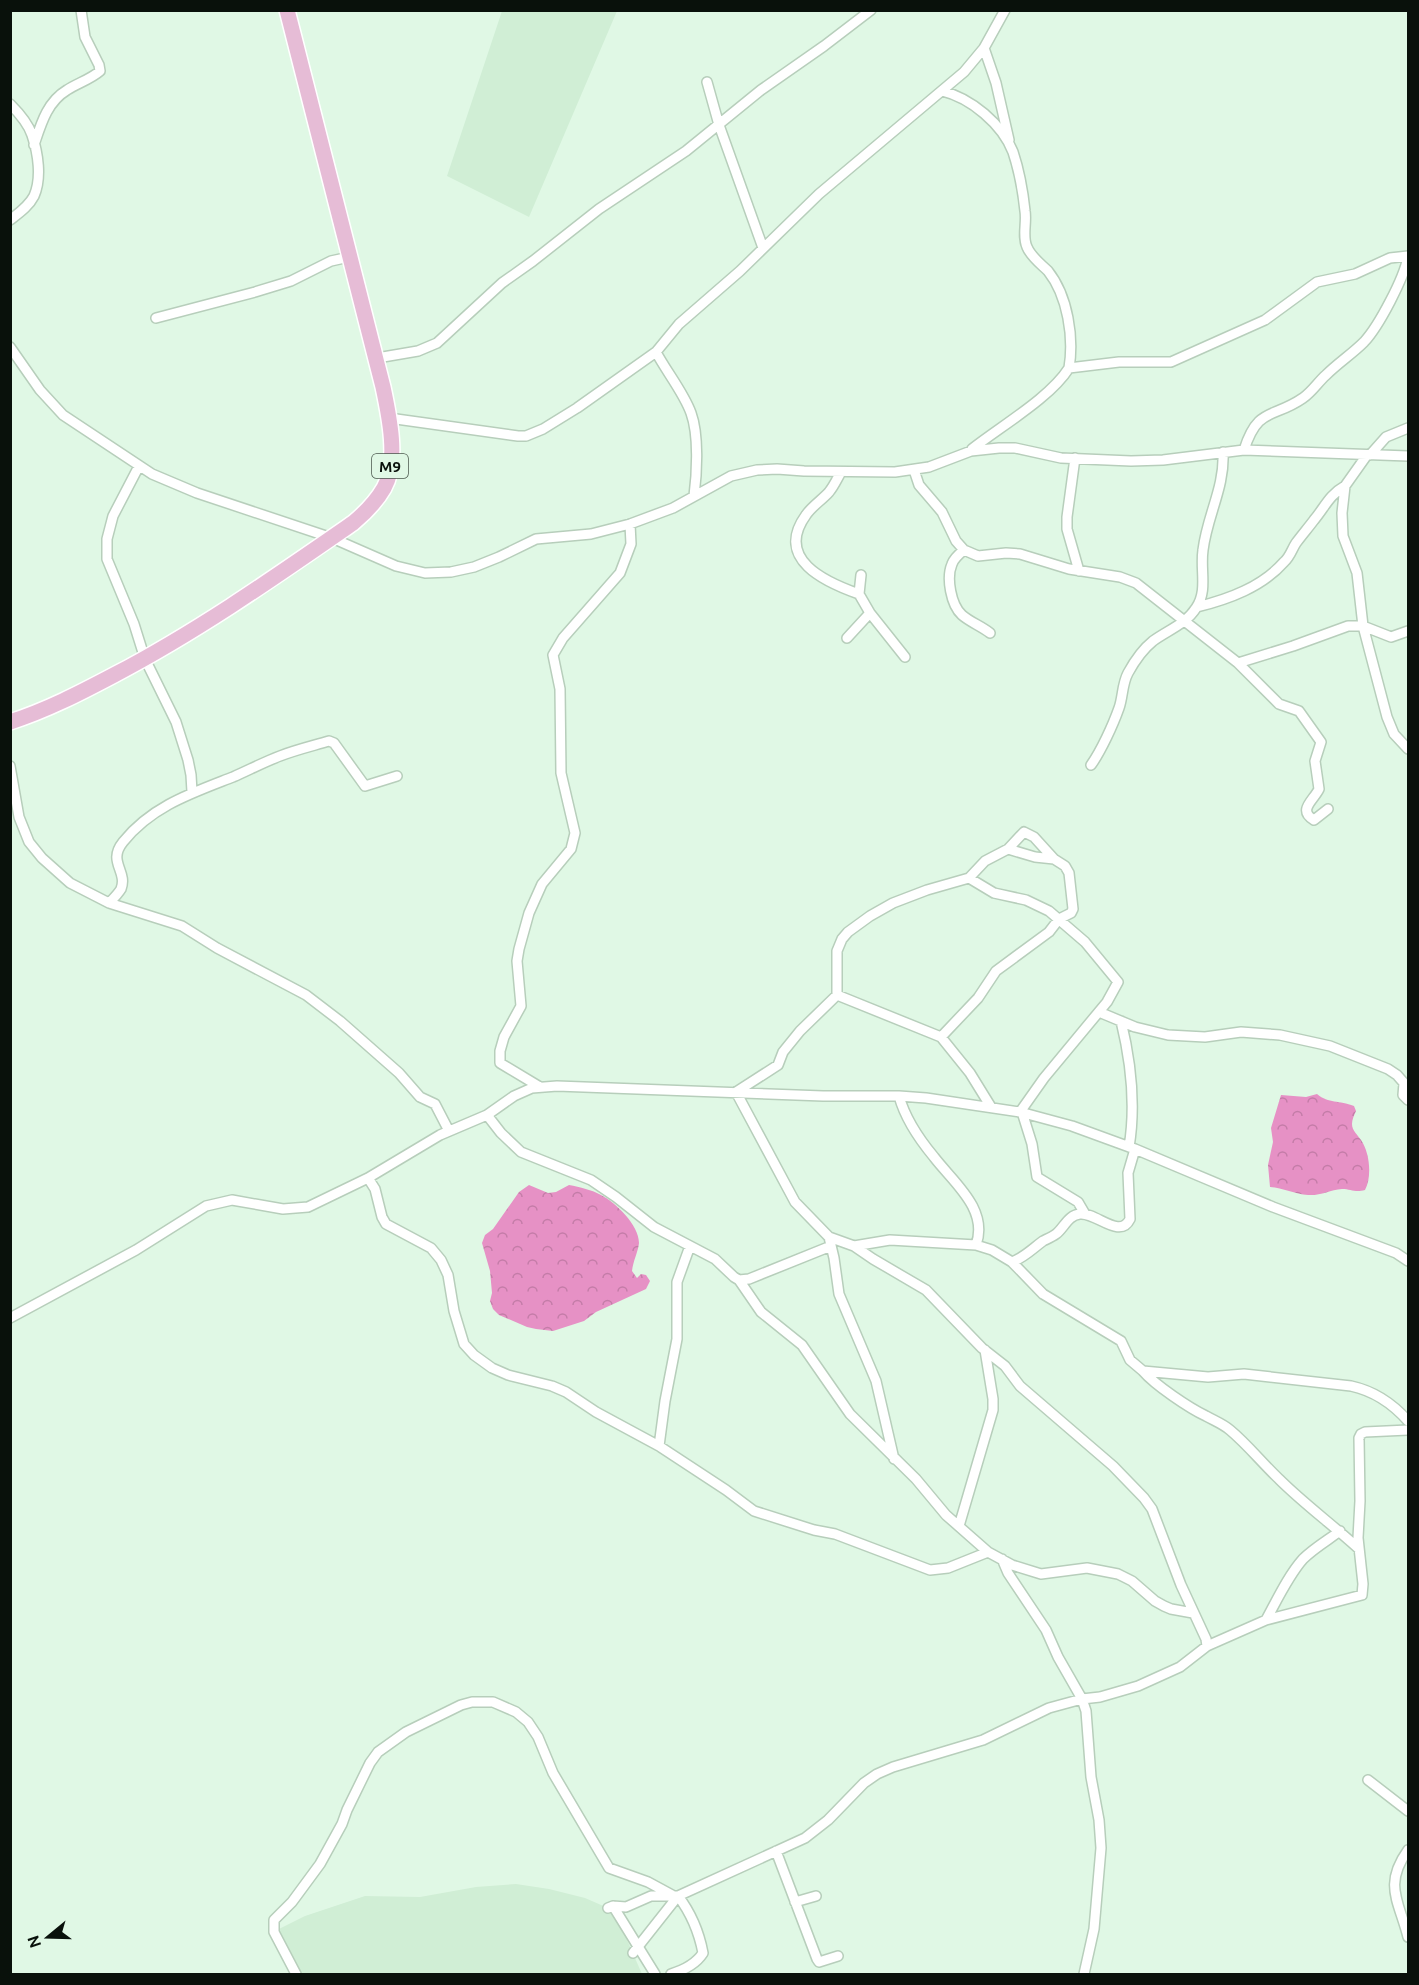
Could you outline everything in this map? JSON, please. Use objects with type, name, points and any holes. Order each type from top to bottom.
[{"type":"main road","name":"M9","points":[[10,722],[39,712],[145,659],[234,606],[365,513],[385,487],[390,474],[389,418],[377,358],[287,10]]},
{"type":"street","points":[[34,145],[43,118],[55,99],[100,70],[85,37],[81,10]]},
{"type":"street","points":[[377,358],[418,351],[437,343],[502,283],[599,209],[671,162],[761,90],[871,10]]},
{"type":"street","points":[[389,418],[510,436],[526,435],[543,429],[577,408],[656,352],[680,324],[740,271],[819,194],[964,72],[984,48],[1005,10]]},
{"type":"street","points":[[970,451],[1062,379],[1069,368],[1071,345],[1060,293],[1052,277],[1026,245],[1025,210],[996,83],[984,48]]},
{"type":"street","points":[[707,82],[719,125],[763,248]]},
{"type":"street","points":[[942,91],[963,98],[981,110],[1012,151]]},
{"type":"street","points":[[10,104],[33,136],[39,177],[29,204],[10,220]]},
{"type":"street","points":[[1069,368],[1119,362],[1171,362],[1265,320],[1317,282],[1355,274],[1390,258],[1408,256],[1395,291],[1364,342],[1330,371],[1306,396],[1262,418],[1252,431],[1244,450]]},
{"type":"street","points":[[156,318],[291,281],[331,261],[350,257]]},
{"type":"street","points":[[10,347],[40,390],[63,416],[152,474],[197,494],[332,538],[396,566],[418,572],[435,573],[474,567],[536,539],[591,534],[630,524],[673,508],[730,476],[777,468],[841,472],[914,470],[984,448],[1015,448],[1049,456],[1149,461],[1244,450],[1408,456]]},
{"type":"street","points":[[656,352],[687,405],[693,421],[696,473],[694,496]]},
{"type":"street","points":[[1197,607],[1244,591],[1261,582],[1287,559],[1295,544],[1331,495],[1345,486],[1379,442],[1408,428]]},
{"type":"street","points":[[1091,765],[1119,710],[1125,679],[1130,670],[1147,646],[1186,621],[1197,607],[1203,587],[1203,549],[1222,478],[1223,453]]},
{"type":"street","points":[[1075,458],[1067,529],[1079,571]]},
{"type":"street","points":[[139,466],[113,516],[106,549],[107,559],[134,624],[145,659],[176,722],[188,760],[192,792]]},
{"type":"street","points":[[914,470],[919,485],[942,512],[956,541],[964,550],[978,556],[1020,554],[1079,571],[1132,580],[1238,663],[1279,704],[1299,711],[1321,741],[1315,761],[1319,789],[1306,809],[1310,818],[1314,820],[1328,809]]},
{"type":"street","points":[[841,472],[829,492],[807,512],[799,524],[796,545],[803,560],[816,574],[829,583],[859,594]]},
{"type":"street","points":[[1345,486],[1342,513],[1343,536],[1358,579],[1363,626],[1387,717],[1394,734],[1408,748]]},
{"type":"street","points":[[540,1087],[500,1063],[500,1051],[507,1030],[521,1006],[517,969],[518,954],[532,902],[573,843],[574,825],[561,773],[560,689],[553,655],[564,638],[620,573],[631,544],[630,524]]},
{"type":"street","points":[[964,550],[951,568],[950,584],[953,598],[961,614],[990,633]]},
{"type":"street","points":[[861,574],[859,594],[870,613],[905,657]]},
{"type":"street","points":[[848,638],[870,613]]},
{"type":"street","points":[[1238,663],[1348,626],[1363,626],[1387,636],[1398,636],[1408,631]]},
{"type":"street","points":[[109,903],[120,891],[123,881],[116,857],[124,841],[147,818],[192,792],[279,756],[328,741],[334,743],[365,786],[397,776]]},
{"type":"street","points":[[10,766],[19,817],[29,842],[42,858],[70,883],[109,903],[182,926],[217,948],[306,995],[340,1021],[399,1073],[420,1097],[435,1104],[449,1131]]},
{"type":"street","points":[[735,1092],[778,1065],[783,1052],[800,1031],[837,995],[837,951],[848,932],[870,916],[900,901],[933,887],[969,878],[984,861],[1008,849],[1025,832],[1034,837],[1054,860],[1067,870],[1073,905],[1071,913],[1059,919],[1049,932],[996,971],[978,998],[941,1037]]},
{"type":"street","points":[[1008,849],[1054,860]]},
{"type":"street","points":[[969,878],[994,893],[1026,900],[1044,908],[1085,942],[1118,982],[1107,1002],[1044,1078],[1021,1112]]},
{"type":"street","points":[[837,995],[941,1037],[970,1073],[991,1107]]},
{"type":"street","points":[[1099,1012],[1135,1028],[1167,1035],[1206,1037],[1247,1032],[1280,1035],[1323,1044],[1398,1075],[1404,1083],[1403,1095],[1408,1100]]},
{"type":"street","points":[[1012,1262],[1024,1257],[1058,1232],[1074,1215],[1092,1215],[1114,1226],[1122,1227],[1128,1223],[1130,1216],[1128,1173],[1134,1119],[1121,1021]]},
{"type":"street","points":[[10,1318],[127,1256],[212,1203],[232,1200],[268,1207],[294,1209],[308,1207],[368,1178],[449,1131],[487,1115],[514,1095],[540,1087],[823,1096],[899,1096],[1021,1112],[1072,1126],[1132,1148],[1273,1207],[1408,1259]]},
{"type":"street","points":[[735,1092],[795,1202],[830,1242],[839,1294],[876,1381],[894,1459]]},
{"type":"street","points":[[899,1096],[904,1111],[923,1142],[961,1188],[974,1209],[979,1229],[976,1245]]},
{"type":"street","points":[[1021,1112],[1032,1144],[1037,1177],[1078,1202],[1085,1214]]},
{"type":"street","points":[[487,1115],[501,1133],[521,1152],[591,1180],[654,1227],[715,1259],[740,1280],[761,1312],[797,1340],[850,1414],[916,1479],[946,1515],[988,1552],[1023,1569],[1041,1574],[1087,1568],[1118,1574],[1132,1581],[1164,1606],[1192,1613]]},
{"type":"street","points":[[368,1178],[375,1190],[386,1224],[431,1248],[441,1260],[448,1275],[461,1337],[474,1355],[499,1372],[560,1389],[596,1412],[659,1446],[754,1511],[814,1530],[835,1534],[930,1570],[948,1568],[988,1552]]},
{"type":"street","points":[[740,1280],[749,1279],[830,1242],[854,1246],[890,1240],[976,1245],[992,1250],[1012,1262],[1043,1294],[1120,1341],[1130,1360],[1160,1386],[1230,1430],[1278,1478],[1359,1549]]},
{"type":"street","points":[[659,1446],[677,1340],[677,1282],[690,1246]]},
{"type":"street","points":[[854,1246],[926,1290],[985,1350],[1000,1360],[1020,1386],[1113,1466],[1144,1498],[1155,1515],[1192,1613],[1206,1639],[1207,1647]]},
{"type":"street","points":[[959,1526],[993,1410],[985,1350]]},
{"type":"street","points":[[1143,1371],[1208,1377],[1244,1374],[1352,1386],[1376,1394],[1408,1421]]},
{"type":"street","points":[[655,1974],[635,1949],[610,1907],[626,1906],[651,1896],[675,1896],[798,1842],[816,1830],[864,1783],[893,1767],[983,1740],[1039,1713],[1083,1699],[1117,1693],[1149,1681],[1180,1667],[1207,1647],[1266,1620],[1362,1595],[1359,1549],[1359,1438],[1365,1432],[1408,1430]]},
{"type":"street","points":[[1266,1620],[1302,1560],[1340,1531]]},
{"type":"street","points":[[1002,1559],[1008,1573],[1046,1630],[1058,1658],[1083,1699],[1086,1711],[1091,1777],[1099,1820],[1101,1848],[1095,1929],[1084,1974]]},
{"type":"street","points":[[296,1974],[274,1932],[274,1920],[298,1895],[320,1864],[342,1824],[370,1763],[378,1752],[396,1738],[461,1705],[472,1702],[494,1702],[504,1705],[528,1722],[538,1737],[554,1773],[609,1868],[648,1882],[675,1896],[690,1914],[703,1953],[689,1967],[671,1974]]},
{"type":"street","points":[[1368,1780],[1408,1811]]},
{"type":"street","points":[[1408,1850],[1394,1876],[1394,1886],[1408,1937]]},
{"type":"street","points":[[776,1851],[817,1959],[819,1962],[838,1956]]},
{"type":"street","points":[[635,1949],[675,1896]]},
{"type":"street","points":[[795,1902],[816,1896]]},
{"type":"shaded area","points":[[502,11],[617,11],[529,217],[447,176]]},
{"type":"shaded area","points":[[516,1884],[585,1898],[608,1908],[616,1915],[642,1974],[301,1974],[277,1930],[305,1916],[365,1896],[420,1897],[476,1887]]},
{"type":"green space","points":[[1317,1094],[1326,1099],[1354,1106],[1356,1111],[1352,1126],[1364,1145],[1369,1165],[1369,1179],[1365,1190],[1342,1189],[1308,1195],[1270,1187],[1268,1165],[1273,1142],[1271,1128],[1281,1095],[1306,1097]]},
{"type":"green space","points":[[529,1185],[548,1193],[556,1192],[569,1185],[582,1188],[601,1195],[620,1209],[631,1222],[638,1236],[639,1243],[632,1271],[637,1278],[641,1274],[646,1275],[650,1281],[646,1289],[596,1312],[584,1321],[553,1331],[527,1327],[499,1315],[493,1309],[490,1301],[492,1293],[490,1271],[482,1243],[485,1235],[493,1229],[519,1192]]}]
